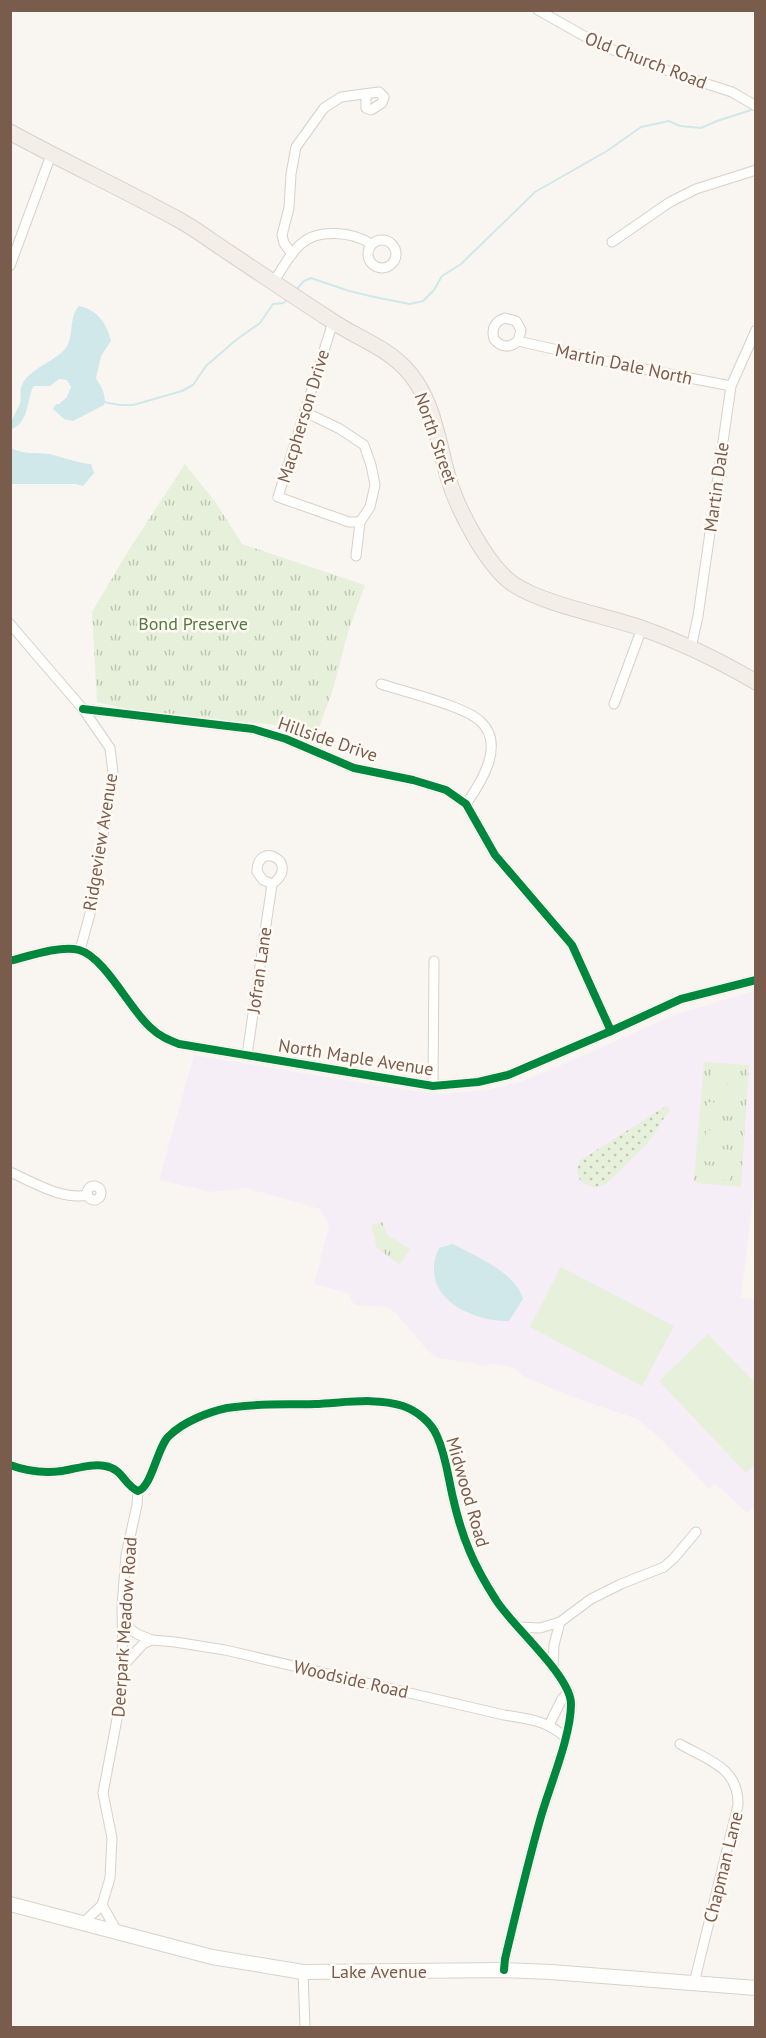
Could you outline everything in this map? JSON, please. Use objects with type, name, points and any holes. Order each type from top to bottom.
[{"type":"main road","name":"North Street","points":[[10,132],[181,221],[333,322],[383,350],[403,365],[423,391],[449,480],[467,522],[481,547],[512,583],[535,594],[642,628],[691,648],[756,682]]},
{"type":"main road","name":"Lake Avenue","points":[[10,1904],[118,1934],[212,1956],[303,1972],[504,1970],[756,1988]]},
{"type":"street","name":"Old Church Road","points":[[538,10],[600,45],[732,92],[756,105]]},
{"type":"street","points":[[292,254],[284,243],[282,235],[289,208],[291,174],[296,147],[324,108],[341,97],[353,94],[366,95]]},
{"type":"street","points":[[10,266],[51,155]]},
{"type":"street","points":[[612,242],[670,202],[696,189],[756,170]]},
{"type":"street","points":[[273,282],[292,254],[304,242],[331,234],[346,235],[371,244]]},
{"type":"street","name":"Macpherson Drive","points":[[333,322],[278,497],[349,522],[360,522]]},
{"type":"street","name":"Martin Dale","points":[[691,648],[698,616],[731,386],[756,330]]},
{"type":"street","name":"Martin Dale North","points":[[518,341],[731,386]]},
{"type":"street","points":[[305,412],[340,429],[364,445],[375,485],[370,507],[360,522],[356,556]]},
{"type":"street","name":"Ridgeview Avenue","points":[[10,624],[83,709],[110,748],[113,773],[91,910],[80,950]]},
{"type":"street","points":[[614,704],[642,628]]},
{"type":"street","points":[[381,684],[468,713],[482,722],[490,737],[491,756],[478,787],[465,804]]},
{"type":"street","name":"Hillside Drive","points":[[83,709],[253,729],[286,739],[354,768],[413,780],[446,790],[465,804],[495,855],[572,945],[611,1031]]},
{"type":"street","name":"Jofran Lane","points":[[247,1055],[272,884]]},
{"type":"street","points":[[10,961],[63,949],[80,950]]},
{"type":"street","name":"North Maple Avenue","points":[[80,950],[98,963],[150,1027],[163,1038],[179,1044],[433,1086],[478,1082],[508,1075],[681,999],[756,980]]},
{"type":"street","points":[[433,1086],[434,961]]},
{"type":"street","points":[[10,1172],[61,1194],[78,1197],[88,1195]]},
{"type":"street","name":"Midwood Road","points":[[138,1491],[145,1487],[168,1436],[178,1428],[207,1414],[253,1405],[370,1402],[401,1406],[425,1420],[436,1434],[447,1465],[452,1495],[468,1553],[498,1604],[553,1667],[569,1692]]},
{"type":"street","points":[[10,1465],[50,1472],[97,1465],[106,1466],[121,1473],[131,1487],[138,1491]]},
{"type":"street","name":"Deerpark Meadow Road","points":[[102,1905],[110,1878],[112,1838],[103,1793],[120,1703],[123,1666],[122,1606],[126,1555],[138,1491]]},
{"type":"street","points":[[518,1627],[540,1628],[560,1622],[591,1599],[664,1567],[696,1532]]},
{"type":"street","points":[[553,1667],[554,1645],[560,1622]]},
{"type":"street","name":"Woodside Road","points":[[123,1623],[137,1634],[152,1640],[225,1650],[504,1715],[535,1720],[549,1725],[565,1737]]},
{"type":"street","points":[[123,1666],[143,1644],[152,1640]]},
{"type":"street","points":[[549,1725],[562,1700],[569,1692]]},
{"type":"street","points":[[504,1970],[525,1873],[565,1737],[571,1706],[569,1692]]},
{"type":"street","name":"Chapman Lane","points":[[680,1744],[722,1767],[729,1774],[738,1794],[738,1805],[694,1983]]},
{"type":"street","points":[[83,1923],[102,1905],[118,1934]]},
{"type":"street","points":[[303,1972],[305,2028]]},
{"type":"shaded area","points":[[755,991],[756,1171],[741,1298],[755,1299],[755,1512],[752,1508],[747,1513],[715,1483],[709,1489],[659,1437],[637,1419],[526,1378],[514,1368],[493,1364],[479,1366],[473,1363],[437,1358],[388,1307],[356,1305],[351,1301],[350,1294],[314,1284],[329,1225],[320,1209],[246,1188],[212,1192],[159,1180],[194,1055],[439,1094],[487,1090],[517,1083],[550,1070],[679,1013]]},
{"type":"green space","name":"Bond Preserve","points":[[185,464],[216,503],[242,544],[365,585],[348,632],[333,689],[314,741],[284,726],[131,710],[97,702],[92,612],[130,548]]},
{"type":"green space","points":[[704,1062],[749,1065],[741,1187],[697,1183],[694,1180]]},
{"type":"green space","points":[[712,1066],[740,1068],[739,1081],[711,1079]]},
{"type":"green space","points":[[710,1083],[739,1086],[737,1099],[709,1096]]},
{"type":"green space","points":[[708,1102],[737,1104],[736,1117],[707,1114]]},
{"type":"green space","points":[[666,1106],[670,1109],[648,1143],[606,1184],[594,1188],[580,1181],[577,1171],[579,1161]]},
{"type":"green space","points":[[706,1130],[734,1132],[733,1145],[705,1143]]},
{"type":"green space","points":[[704,1148],[733,1150],[732,1163],[703,1161]]},
{"type":"green space","points":[[703,1165],[731,1168],[730,1181],[702,1178]]},
{"type":"green space","points":[[383,1222],[386,1234],[410,1249],[400,1265],[377,1248],[371,1225]]},
{"type":"green space","points":[[561,1267],[674,1326],[642,1386],[530,1327]]},
{"type":"green space","points":[[708,1334],[755,1383],[755,1464],[746,1473],[659,1381]]},
{"type":"water","points":[[79,306],[86,308],[101,319],[111,341],[101,356],[96,378],[104,394],[104,405],[73,421],[64,419],[53,409],[56,404],[67,397],[71,387],[67,380],[59,379],[50,386],[33,387],[21,423],[11,429],[20,403],[22,385],[31,373],[57,356],[67,346],[74,315]]},
{"type":"water","points":[[11,448],[20,452],[49,454],[91,464],[94,473],[83,486],[76,484],[11,484]]},
{"type":"water","points":[[453,1244],[494,1266],[513,1281],[523,1299],[509,1321],[471,1314],[459,1308],[440,1291],[435,1279],[435,1259],[439,1248]]},
{"type":"waterway","points":[[295,291],[304,281],[311,278],[379,298],[410,304],[423,301],[434,290],[442,276],[461,264],[535,192],[607,151],[641,127],[669,121],[680,126],[701,128],[751,110]]},
{"type":"waterway","points":[[103,402],[133,405],[182,391],[193,385],[206,366],[260,323],[273,304],[284,303],[287,299]]},
{"type":"cycle path","points":[[83,709],[253,729],[286,739],[354,768],[413,780],[446,790],[466,804],[495,855],[572,945],[611,1031]]},
{"type":"cycle path","points":[[10,961],[63,949],[79,950],[89,955],[108,973],[151,1028],[161,1036],[179,1044],[433,1086],[478,1082],[508,1075],[681,999],[756,980]]},
{"type":"cycle path","points":[[10,1465],[49,1472],[105,1466],[116,1470],[129,1485],[138,1491],[143,1488],[151,1475],[161,1449],[169,1436],[196,1418],[227,1408],[359,1401],[382,1402],[408,1408],[427,1422],[440,1444],[460,1526],[475,1563],[504,1611],[540,1651],[562,1680],[571,1704],[567,1731],[531,1855],[504,1970]]}]
